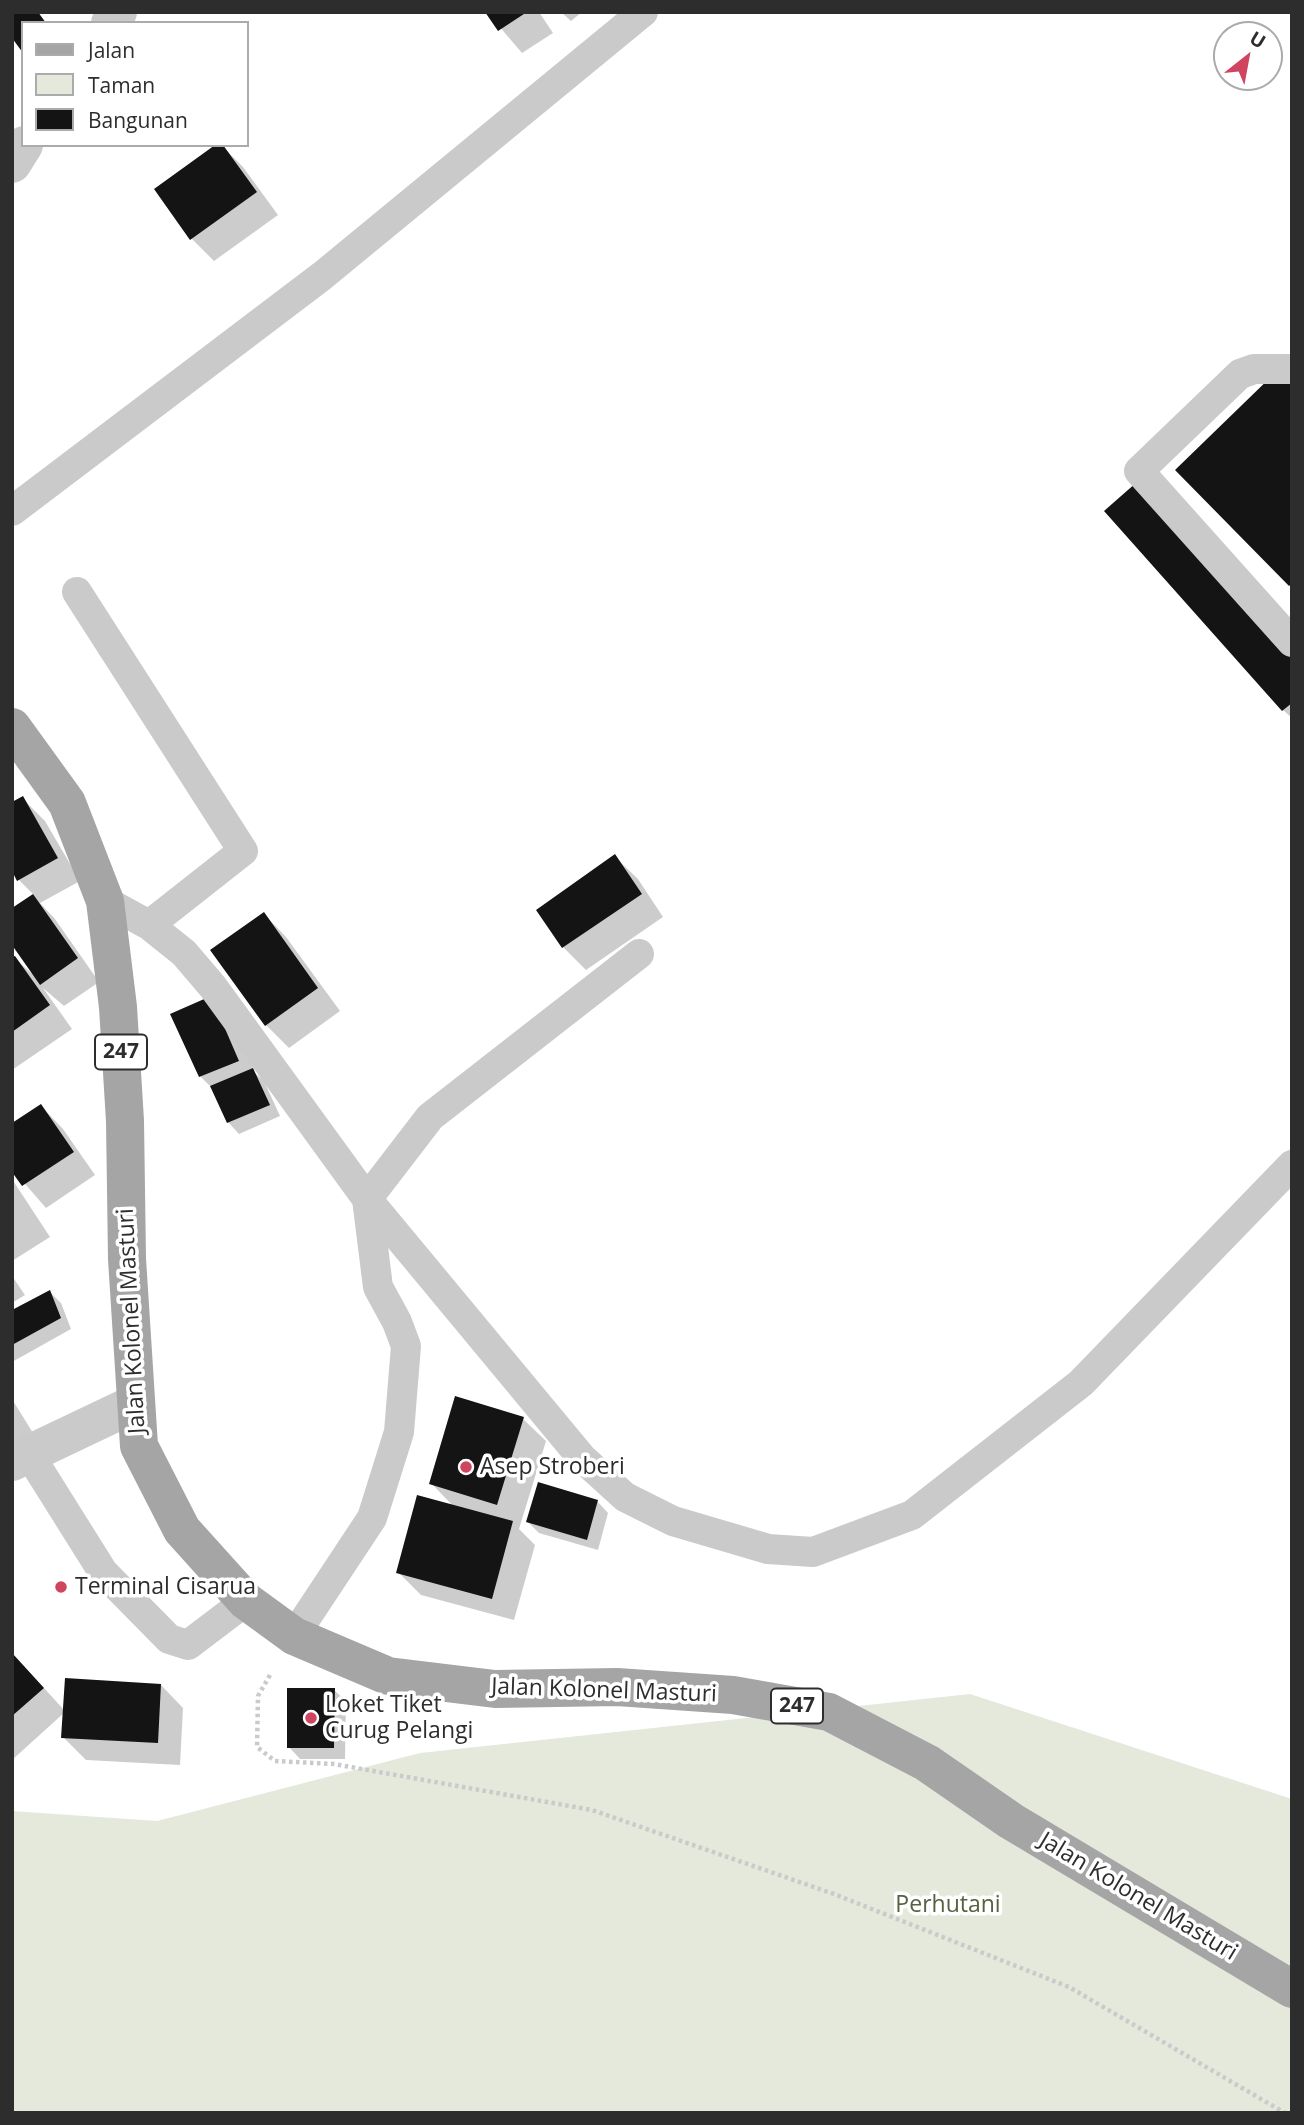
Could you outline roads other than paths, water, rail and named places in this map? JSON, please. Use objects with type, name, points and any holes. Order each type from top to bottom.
[{"type":"main road","name":"Jalan Kolonel Masturi","points":[[12,727],[67,803],[105,901],[118,1007],[124,1108],[127,1258],[139,1446],[182,1530],[247,1601],[294,1636],[388,1676],[495,1689],[617,1687],[733,1695],[829,1712],[927,1763],[1011,1821],[1292,1990]]},
{"type":"street","points":[[12,164],[23,147]]},
{"type":"street","points":[[21,1458],[136,1403]]},
{"type":"lane","points":[[12,511],[322,276],[643,12]]},
{"type":"lane","points":[[1292,369],[1254,369],[1240,374],[1139,471],[1292,642]]},
{"type":"lane","points":[[77,592],[243,851],[149,925]]},
{"type":"lane","points":[[105,901],[149,925],[184,953],[213,987],[367,1199],[582,1458],[625,1497],[673,1521],[768,1549],[813,1552],[912,1515],[1081,1383],[1292,1165]]},
{"type":"lane","points":[[294,1636],[372,1518],[399,1432],[405,1346],[397,1322],[377,1287],[367,1199],[430,1117],[639,954]]},
{"type":"lane","points":[[21,1458],[103,1572],[169,1639],[188,1645],[247,1601]]},
{"type":"place","name":"Asep Stroberi","points":[[466,1467]]},
{"type":"place","name":"Terminal Cisarua","points":[[61,1587]]},
{"type":"place","name":"Loket Tiket Curug Pelangi","points":[[311,1718]]},
{"type":"park label","name":"Perhutani","points":[[948,1905]]}]
